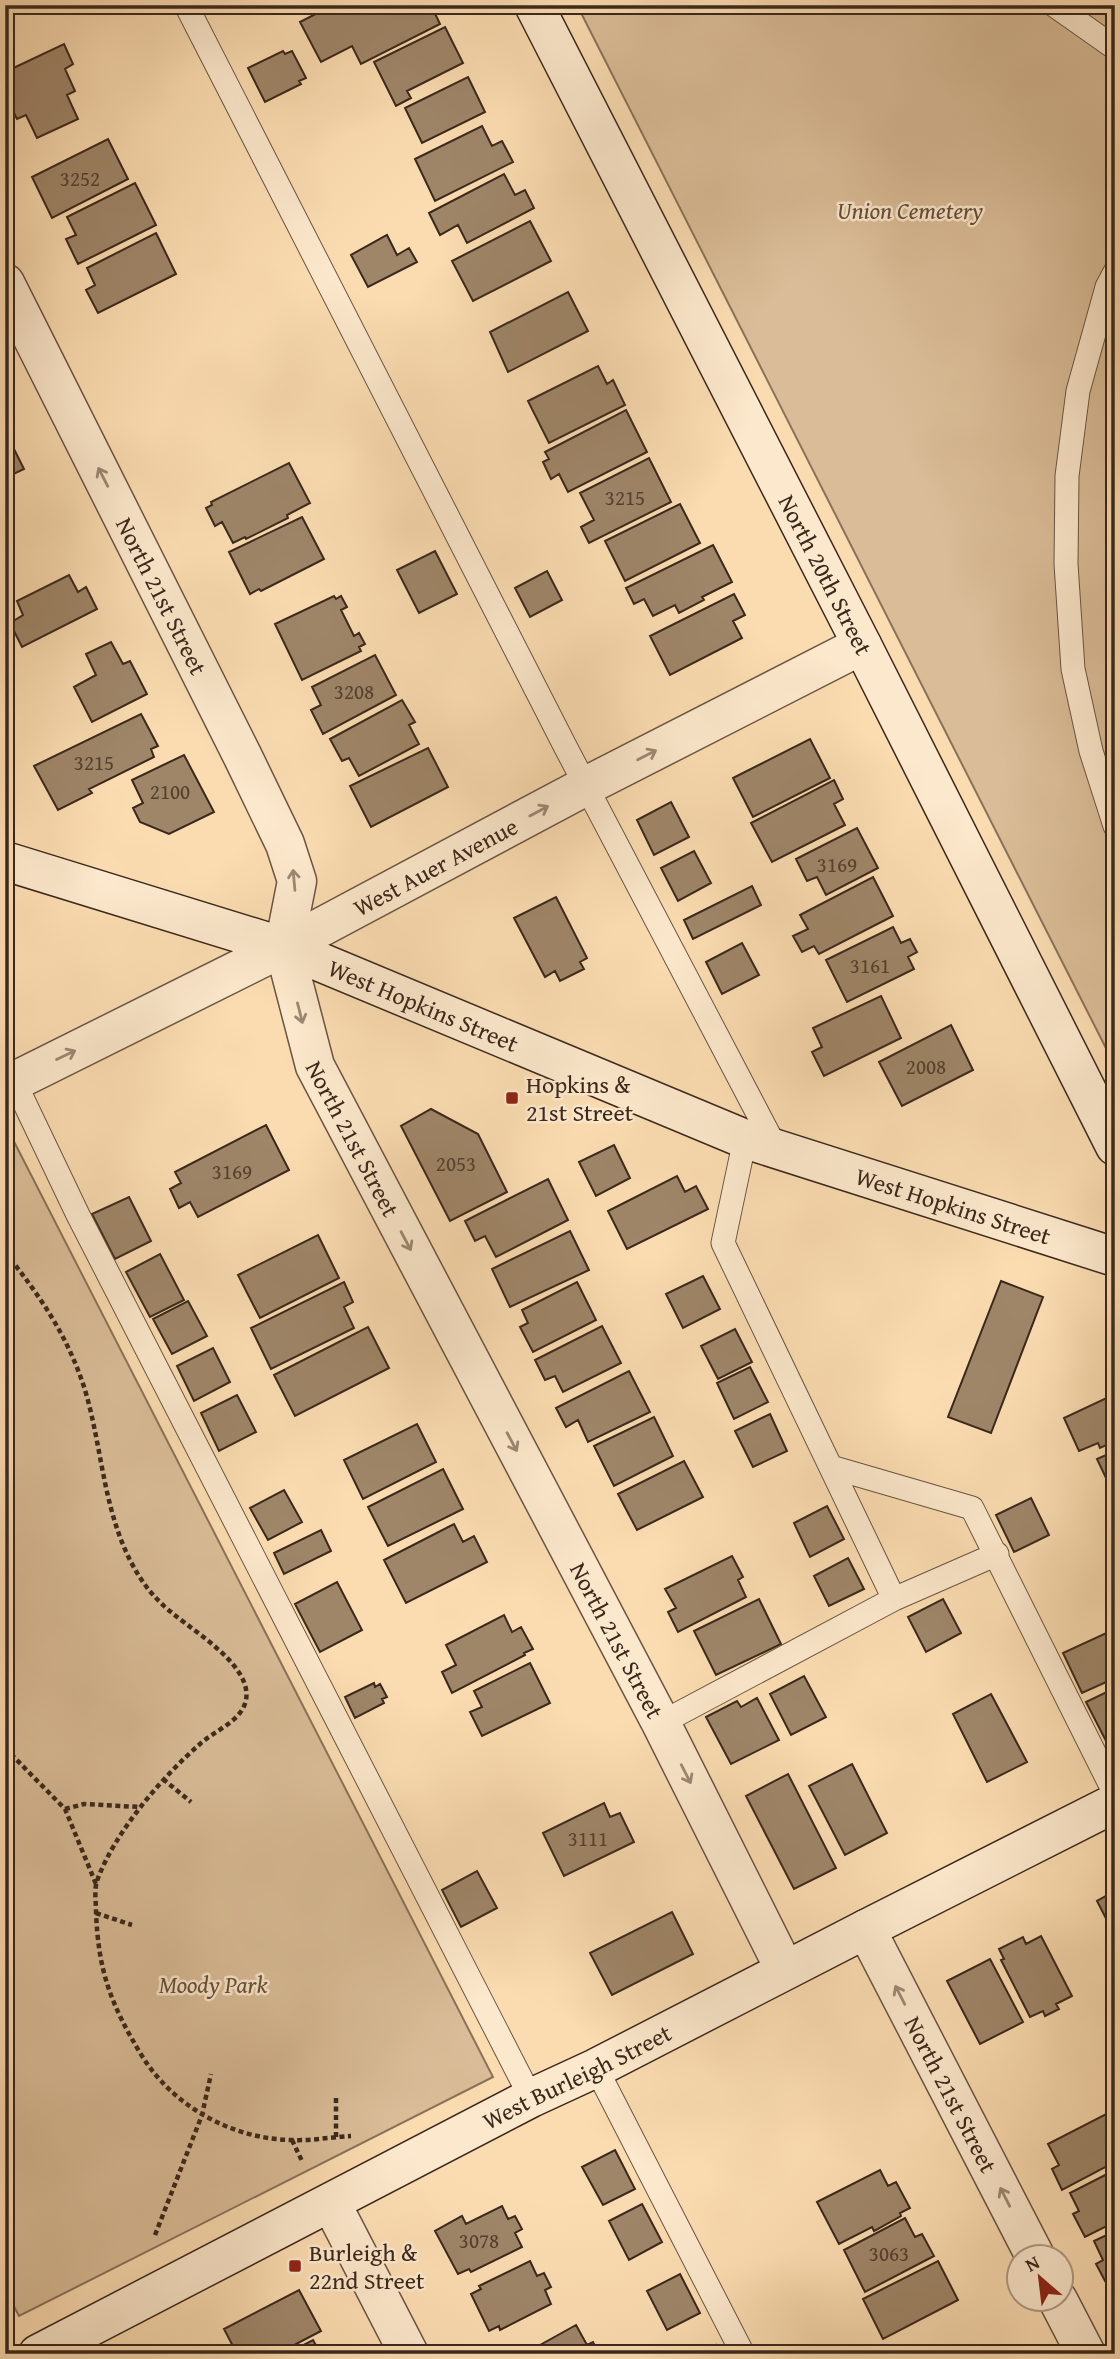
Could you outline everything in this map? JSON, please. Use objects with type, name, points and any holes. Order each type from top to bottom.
[{"type":"main road","name":"North 20th Street","points":[[534,5],[1115,1146]]},
{"type":"main road","name":"North 21st Street","points":[[5,283],[285,844],[297,881],[284,947],[315,1066],[661,1723],[785,1970]]},
{"type":"main road","name":"West Auer Avenue","points":[[10,1083],[284,947],[586,786],[862,645]]},
{"type":"main road","name":"West Hopkins Street","points":[[5,861],[284,947],[761,1144],[1115,1257]]},
{"type":"main road","name":"West Burleigh Street","points":[[38,2354],[79,2345],[331,2203],[531,2098],[596,2068],[1115,1803]]},
{"type":"main road","name":"North 21st Street","points":[[866,1928],[1029,2244]]},
{"type":"main road","points":[[331,2203],[409,2354]]},
{"type":"main road","points":[[1065,2314],[1086,2354]]},
{"type":"lane","points":[[186,5],[586,786],[761,1144],[723,1243],[894,1599]]},
{"type":"lane","points":[[1054,5],[1115,48]]},
{"type":"lane","points":[[1115,272],[1107,287],[1078,391],[1067,476],[1066,564],[1073,669],[1091,751],[1107,776],[1115,826]]},
{"type":"lane","points":[[10,1083],[531,2098]]},
{"type":"lane","points":[[831,1467],[972,1508],[1115,1794]]},
{"type":"lane","points":[[661,1723],[894,1599],[997,1554]]},
{"type":"lane","points":[[596,2068],[743,2354]]},
{"type":"path","points":[[5,1252],[44,1301],[71,1351],[85,1392],[110,1511],[128,1556],[143,1584],[165,1607],[235,1665],[244,1681],[246,1699],[239,1715],[201,1742],[163,1779],[115,1846],[96,1884]]},
{"type":"path","points":[[5,1748],[65,1809],[96,1884],[97,1945],[108,1991],[124,2027],[147,2064],[174,2094],[202,2115],[224,2126],[253,2136],[292,2140],[351,2136]]},
{"type":"path","points":[[163,1779],[191,1802]]},
{"type":"path","points":[[65,1809],[84,1804],[141,1807]]},
{"type":"path","points":[[96,1913],[132,1925]]},
{"type":"path","points":[[155,2235],[202,2115],[211,2074]]},
{"type":"path","points":[[335,2137],[336,2095]]},
{"type":"path","points":[[292,2140],[302,2161]]},
{"type":"green space","name":"Union Cemetery","points":[[577,5],[1115,5],[1115,1066]]},
{"type":"green space","name":"Moody Park","points":[[5,1124],[493,2077],[19,2316],[5,2289]]},
{"type":"building","points":[[333,5],[431,5],[440,24],[361,64],[352,46],[321,62],[300,22]]},
{"type":"building","points":[[445,27],[463,63],[407,91],[411,98],[396,106],[374,62]]},
{"type":"building","points":[[64,44],[73,64],[65,69],[75,91],[67,95],[78,119],[37,138],[26,115],[17,119],[10,105],[5,107],[5,72]]},
{"type":"building","points":[[283,51],[285,54],[292,51],[306,78],[299,81],[301,84],[265,102],[248,68]]},
{"type":"building","points":[[468,77],[485,112],[422,143],[405,108]]},
{"type":"building","points":[[482,126],[492,146],[502,141],[513,162],[435,201],[415,159]]},
{"type":"building","points":[[108,139],[128,179],[52,218],[32,177]]},
{"type":"building","points":[[504,174],[515,195],[525,190],[534,208],[467,243],[458,225],[440,235],[429,213]]},
{"type":"building","points":[[135,183],[156,225],[78,264],[66,239],[76,235],[67,217]]},
{"type":"building","points":[[530,221],[551,261],[473,301],[452,261]]},
{"type":"building","points":[[156,233],[176,274],[98,313],[86,290],[95,285],[87,268]]},
{"type":"building","points":[[387,235],[397,255],[409,248],[417,262],[368,287],[351,255]]},
{"type":"building","points":[[568,292],[588,331],[508,372],[490,332]]},
{"type":"building","points":[[598,366],[607,384],[613,380],[625,405],[549,443],[528,401]]},
{"type":"building","points":[[626,410],[647,452],[568,492],[559,474],[551,479],[543,462],[549,459],[545,452]]},
{"type":"building","points":[[11,443],[24,469],[5,478],[5,446]]},
{"type":"building","points":[[649,458],[671,502],[589,543],[581,527],[594,520],[580,493]]},
{"type":"building","points":[[289,463],[310,503],[287,515],[288,518],[233,543],[222,522],[215,526],[206,508],[212,505],[211,502]]},
{"type":"building","points":[[680,504],[700,543],[625,581],[605,541]]},
{"type":"building","points":[[302,517],[324,559],[250,594],[229,552]]},
{"type":"building","points":[[713,545],[732,582],[702,597],[704,600],[679,613],[675,605],[653,616],[644,599],[634,604],[626,588]]},
{"type":"building","points":[[435,551],[457,594],[419,613],[397,570]]},
{"type":"building","points":[[547,571],[562,600],[530,617],[515,588]]},
{"type":"building","points":[[69,575],[78,592],[86,587],[97,609],[22,647],[10,623],[23,615],[17,601]]},
{"type":"building","points":[[734,594],[745,615],[733,621],[742,638],[670,675],[650,636]]},
{"type":"building","points":[[334,596],[336,599],[341,596],[347,607],[341,610],[354,636],[359,633],[365,644],[359,647],[361,651],[302,680],[275,624]]},
{"type":"building","points":[[111,642],[123,664],[130,661],[147,694],[92,722],[74,687],[96,675],[86,654]]},
{"type":"building","points":[[375,655],[396,695],[323,734],[311,710],[321,705],[312,687]]},
{"type":"building","points":[[402,700],[415,722],[409,725],[419,744],[359,776],[349,758],[342,761],[330,739]]},
{"type":"building","points":[[141,714],[158,746],[151,749],[154,757],[89,789],[92,793],[58,810],[34,766]]},
{"type":"building","points":[[810,739],[830,778],[753,817],[733,778]]},
{"type":"building","points":[[428,748],[448,787],[371,827],[350,786]]},
{"type":"building","points":[[184,755],[214,812],[169,834],[140,822],[133,808],[143,803],[132,780]]},
{"type":"building","points":[[834,780],[843,799],[834,804],[845,825],[772,862],[751,823]]},
{"type":"building","points":[[671,802],[689,837],[654,855],[637,820]]},
{"type":"building","points":[[857,828],[878,868],[826,895],[817,877],[807,881],[796,859]]},
{"type":"building","points":[[694,851],[711,883],[678,901],[661,868]]},
{"type":"building","points":[[873,877],[893,916],[819,954],[814,946],[802,952],[793,936],[808,929],[800,915]]},
{"type":"building","points":[[752,886],[761,905],[693,939],[684,920]]},
{"type":"building","points":[[556,897],[587,958],[580,962],[584,969],[560,981],[555,971],[545,977],[514,918]]},
{"type":"building","points":[[893,927],[901,943],[910,939],[917,952],[908,957],[914,969],[847,1002],[826,960]]},
{"type":"building","points":[[742,943],[759,975],[722,994],[706,962]]},
{"type":"building","points":[[881,996],[901,1038],[824,1076],[812,1052],[822,1047],[813,1028]]},
{"type":"building","points":[[951,1025],[973,1070],[902,1106],[879,1062]]},
{"type":"building","points":[[431,1109],[478,1134],[507,1192],[450,1221],[401,1126]]},
{"type":"building","points":[[266,1125],[289,1170],[198,1217],[190,1202],[179,1208],[170,1189],[181,1183],[175,1172]]},
{"type":"building","points":[[614,1145],[630,1178],[596,1196],[579,1162]]},
{"type":"building","points":[[677,1176],[685,1192],[696,1186],[708,1209],[627,1249],[608,1211]]},
{"type":"building","points":[[548,1179],[568,1220],[496,1257],[485,1236],[475,1241],[465,1221]]},
{"type":"building","points":[[129,1197],[151,1241],[115,1259],[92,1214]]},
{"type":"building","points":[[570,1231],[589,1270],[510,1307],[492,1269]]},
{"type":"building","points":[[318,1235],[339,1278],[260,1318],[238,1275]]},
{"type":"building","points":[[160,1254],[184,1300],[150,1317],[126,1272]]},
{"type":"building","points":[[703,1276],[720,1309],[683,1328],[666,1294]]},
{"type":"building","points":[[1001,1281],[1043,1297],[991,1433],[948,1417]]},
{"type":"building","points":[[344,1282],[353,1302],[344,1307],[354,1328],[271,1369],[251,1328]]},
{"type":"building","points":[[577,1282],[596,1320],[533,1352],[520,1327],[528,1323],[522,1310]]},
{"type":"building","points":[[188,1301],[207,1336],[172,1354],[153,1319]]},
{"type":"building","points":[[602,1326],[621,1363],[563,1392],[555,1376],[545,1380],[535,1360]]},
{"type":"building","points":[[368,1327],[389,1368],[295,1416],[274,1375]]},
{"type":"building","points":[[735,1329],[752,1362],[718,1379],[701,1346]]},
{"type":"building","points":[[213,1348],[230,1382],[194,1401],[177,1366]]},
{"type":"building","points":[[750,1367],[768,1402],[734,1419],[717,1383]]},
{"type":"building","points":[[629,1371],[650,1412],[588,1442],[578,1420],[566,1427],[556,1408]]},
{"type":"building","points":[[1115,1394],[1115,1441],[1100,1448],[1098,1443],[1079,1451],[1064,1418]]},
{"type":"building","points":[[237,1395],[256,1432],[219,1451],[201,1413]]},
{"type":"building","points":[[770,1414],[787,1451],[753,1467],[735,1431]]},
{"type":"building","points":[[654,1417],[673,1456],[614,1486],[594,1446]]},
{"type":"building","points":[[417,1424],[436,1462],[363,1499],[344,1460]]},
{"type":"building","points":[[1115,1451],[1115,1497],[1097,1459]]},
{"type":"building","points":[[684,1461],[703,1497],[637,1530],[618,1494]]},
{"type":"building","points":[[443,1469],[463,1509],[388,1546],[368,1507]]},
{"type":"building","points":[[284,1490],[302,1522],[268,1540],[250,1508]]},
{"type":"building","points":[[1031,1498],[1049,1535],[1014,1552],[996,1515]]},
{"type":"building","points":[[827,1506],[844,1539],[810,1557],[794,1523]]},
{"type":"building","points":[[454,1524],[463,1542],[474,1536],[487,1562],[406,1603],[384,1560]]},
{"type":"building","points":[[321,1530],[331,1551],[284,1574],[274,1553]]},
{"type":"building","points":[[732,1556],[743,1577],[738,1580],[746,1597],[678,1632],[668,1612],[676,1608],[665,1589]]},
{"type":"building","points":[[848,1558],[864,1589],[829,1606],[814,1576]]},
{"type":"building","points":[[337,1582],[362,1630],[320,1652],[295,1604]]},
{"type":"building","points":[[759,1599],[781,1644],[716,1675],[694,1631]]},
{"type":"building","points":[[943,1599],[961,1633],[926,1652],[908,1617]]},
{"type":"building","points":[[504,1615],[512,1632],[521,1627],[533,1649],[452,1693],[442,1672],[456,1665],[446,1645]]},
{"type":"building","points":[[1115,1629],[1115,1678],[1082,1693],[1063,1653]]},
{"type":"building","points":[[530,1663],[550,1703],[482,1736],[470,1712],[482,1707],[474,1691]]},
{"type":"building","points":[[804,1676],[826,1717],[791,1735],[770,1694]]},
{"type":"building","points":[[374,1683],[375,1687],[380,1684],[387,1697],[382,1699],[384,1703],[355,1718],[345,1697]]},
{"type":"building","points":[[1115,1688],[1115,1737],[1106,1741],[1086,1702]]},
{"type":"building","points":[[991,1694],[1027,1762],[987,1782],[953,1714]]},
{"type":"building","points":[[757,1698],[779,1740],[731,1764],[706,1717],[737,1701],[741,1707]]},
{"type":"building","points":[[852,1764],[887,1833],[845,1855],[809,1786]]},
{"type":"building","points":[[788,1774],[836,1868],[794,1889],[746,1796]]},
{"type":"building","points":[[604,1803],[610,1817],[620,1813],[634,1842],[564,1876],[543,1833]]},
{"type":"building","points":[[477,1871],[497,1908],[461,1927],[442,1890]]},
{"type":"building","points":[[1115,1891],[1115,1936],[1097,1901]]},
{"type":"building","points":[[672,1912],[693,1954],[612,1995],[590,1953]]},
{"type":"building","points":[[1041,1936],[1072,1996],[1056,2004],[1059,2009],[1045,2016],[1043,2011],[1030,2017],[1001,1960],[1004,1959],[999,1949],[1023,1937],[1026,1944]]},
{"type":"building","points":[[990,1959],[1023,2022],[980,2044],[947,1981]]},
{"type":"building","points":[[1112,2111],[1115,2117],[1115,2162],[1062,2190],[1052,2169],[1059,2165],[1048,2144]]},
{"type":"building","points":[[615,2150],[635,2189],[603,2205],[582,2167]]},
{"type":"building","points":[[880,2170],[888,2186],[896,2182],[910,2208],[874,2231],[872,2227],[839,2244],[817,2202]]},
{"type":"building","points":[[1115,2170],[1115,2222],[1085,2237],[1073,2214],[1079,2211],[1070,2193]]},
{"type":"building","points":[[642,2204],[662,2242],[629,2260],[609,2221]]},
{"type":"building","points":[[502,2206],[508,2219],[515,2216],[522,2229],[515,2233],[522,2247],[471,2272],[469,2269],[458,2274],[435,2231],[462,2216],[466,2224]]},
{"type":"building","points":[[905,2218],[915,2237],[922,2234],[934,2256],[865,2292],[844,2250]]},
{"type":"building","points":[[1115,2231],[1115,2276],[1105,2281],[1096,2264],[1103,2260],[1094,2241]]},
{"type":"building","points":[[530,2261],[537,2276],[544,2273],[551,2287],[545,2290],[551,2304],[500,2330],[499,2326],[489,2331],[471,2294],[481,2289],[479,2286]]},
{"type":"building","points":[[938,2261],[958,2300],[883,2339],[863,2299]]},
{"type":"building","points":[[680,2274],[700,2313],[667,2330],[647,2291]]},
{"type":"building","points":[[299,2290],[321,2331],[277,2354],[237,2354],[224,2329]]},
{"type":"building","points":[[576,2325],[587,2345],[593,2342],[599,2354],[524,2354]]},
{"type":"building","points":[[313,2340],[320,2353],[328,2349],[331,2354],[286,2354]]},
{"type":"building","points":[[716,2345],[720,2354],[700,2354]]},
{"type":"place","name":"Hopkins & 21st Street","points":[[512,1098]]},
{"type":"place","name":"Burleigh & 22nd Street","points":[[295,2266]]}]
